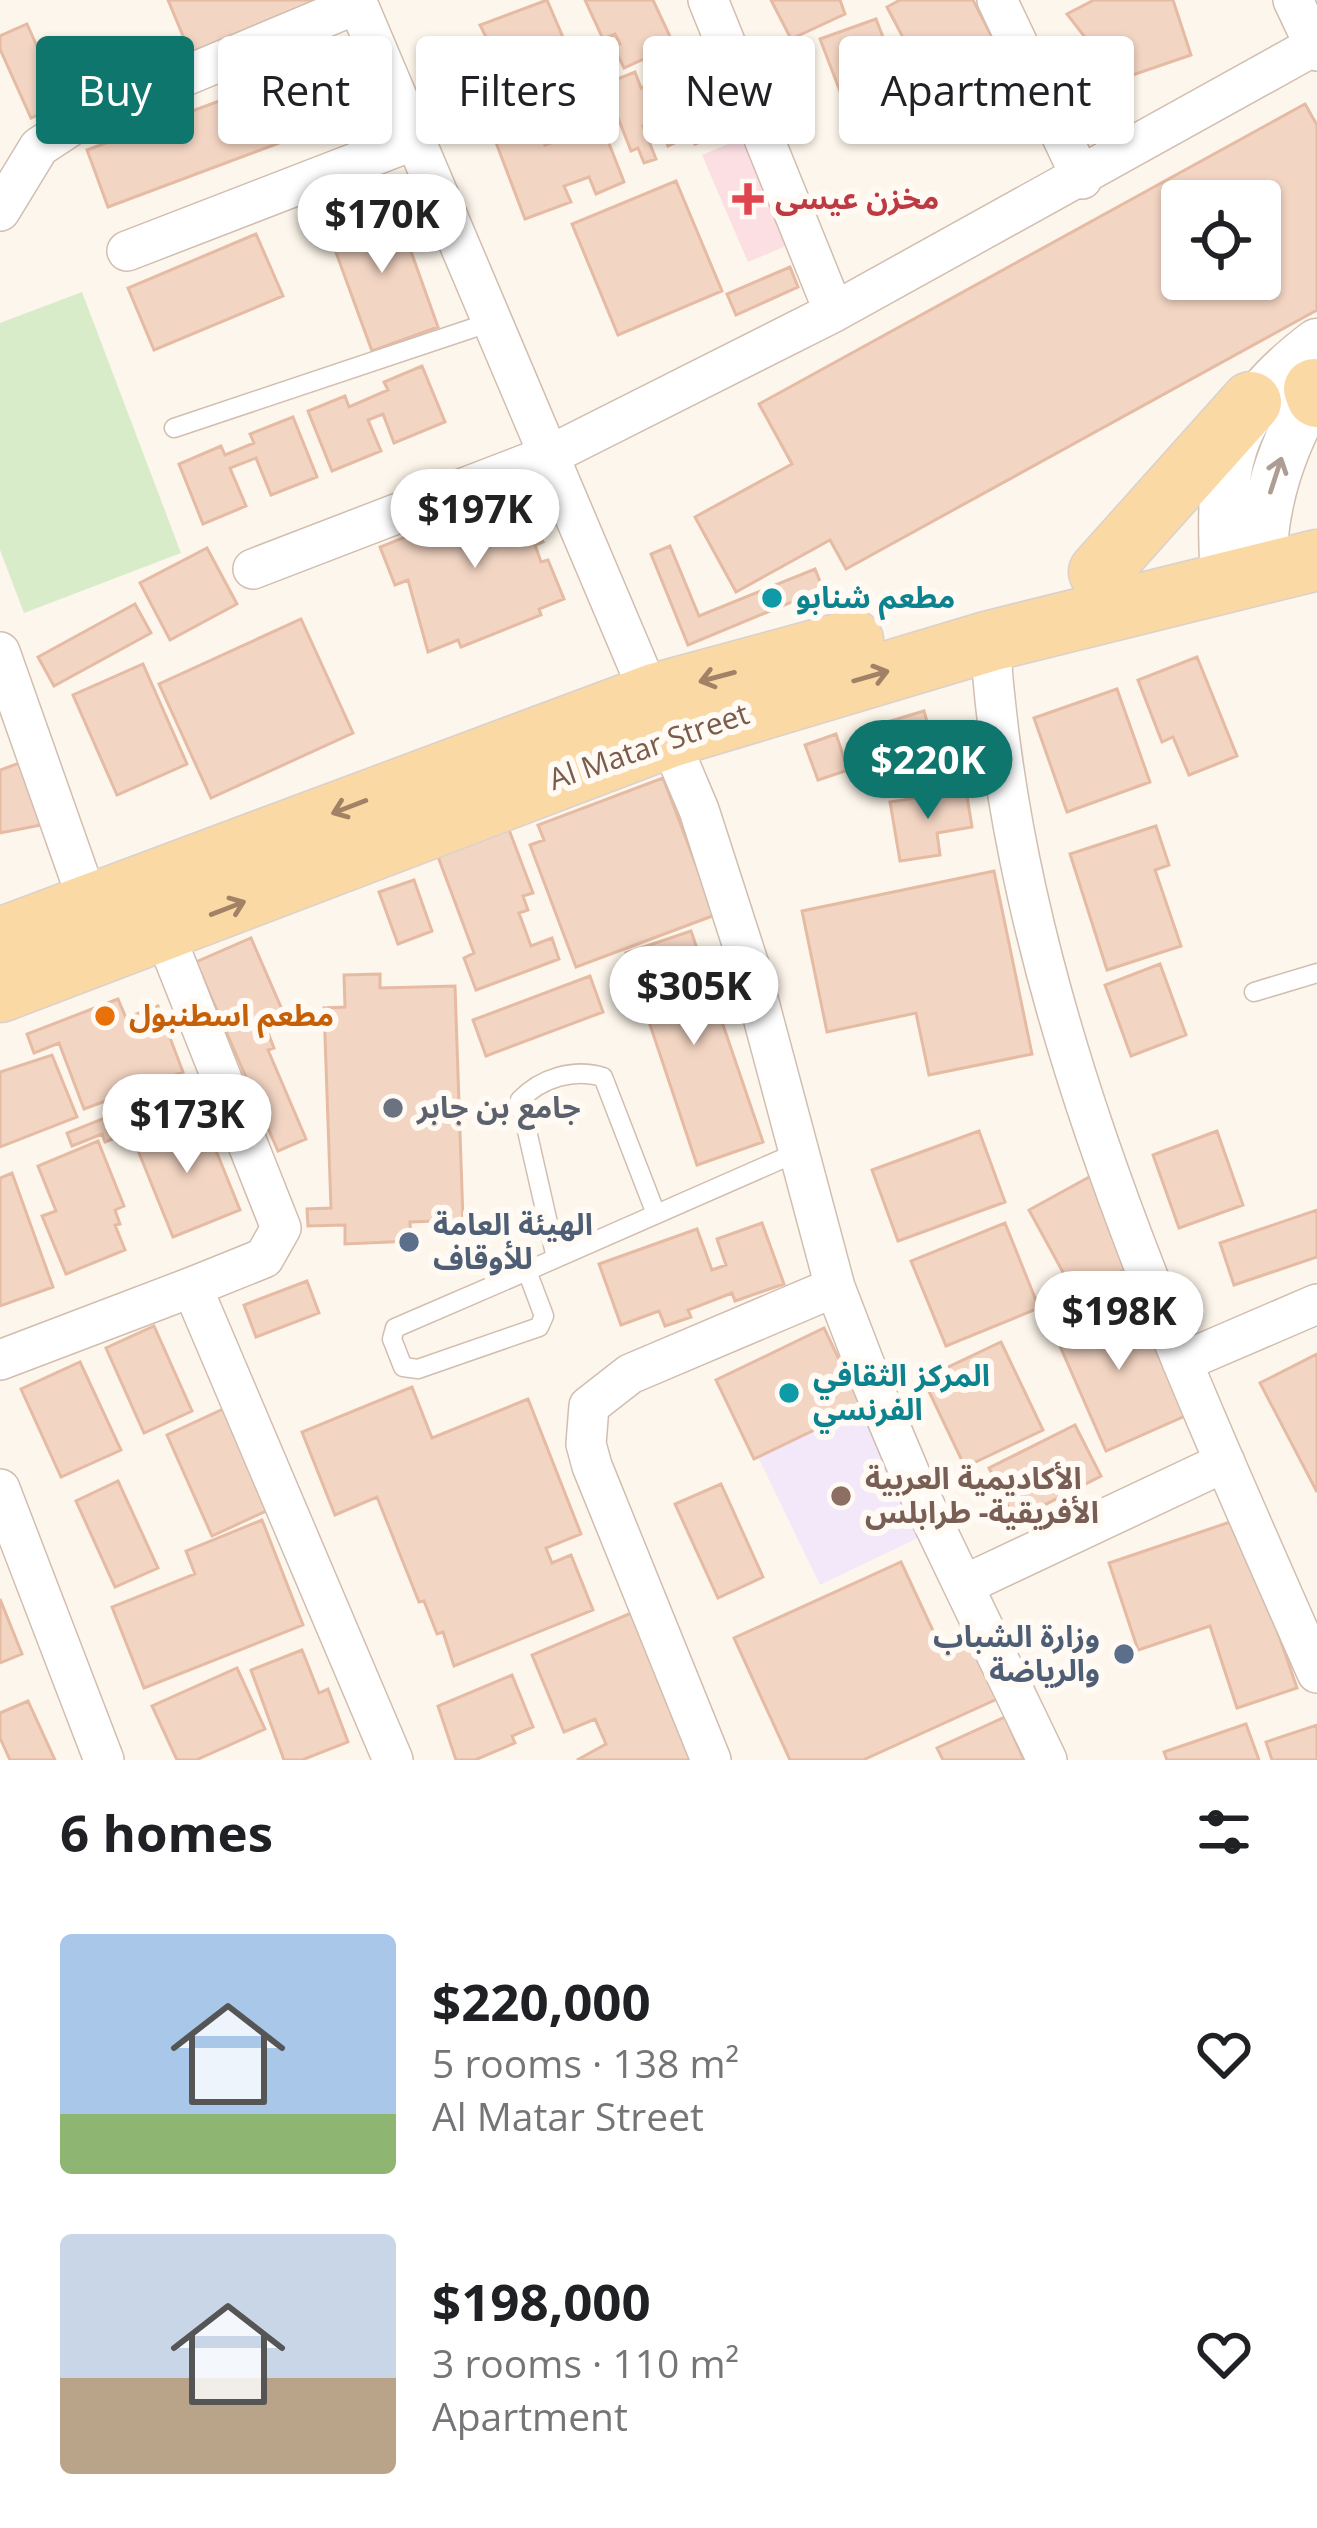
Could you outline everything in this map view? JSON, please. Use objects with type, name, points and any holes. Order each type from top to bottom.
[{"type":"main road","points":[[1099,572],[1251,402]]},
{"type":"main road","name":"Al Matar Street","points":[[0,938],[89,904],[1099,572],[1268,551]]},
{"type":"main road","name":"Al Matar Street","points":[[0,992],[164,933],[662,716],[990,641],[1268,551]]},
{"type":"street","points":[[708,0],[834,312]]},
{"type":"street","points":[[997,0],[1082,179]]},
{"type":"street","points":[[253,569],[552,454],[834,312],[1082,179],[1316,48],[1293,0]]},
{"type":"street","points":[[0,211],[25,178],[39,147],[80,120],[357,2],[416,137]]},
{"type":"street","points":[[127,251],[416,139]]},
{"type":"street","points":[[419,144],[662,716],[724,878],[836,1287],[913,1481],[1047,1760]]},
{"type":"street","points":[[1268,551],[1227,466],[1251,402],[1316,379]]},
{"type":"street","points":[[1268,551],[1273,475],[1316,379]]},
{"type":"street","points":[[990,641],[996,732],[1009,800],[1076,1079],[1108,1181],[1317,1672]]},
{"type":"street","points":[[0,652],[15,742],[89,904]]},
{"type":"street","points":[[0,1360],[264,1258],[281,1228],[164,933]]},
{"type":"street","points":[[192,1287],[393,1760]]},
{"type":"street","points":[[711,1760],[592,1466],[586,1444],[589,1406],[631,1374],[836,1287]]},
{"type":"street","points":[[1182,1363],[1317,1304]]},
{"type":"street","points":[[964,1585],[1225,1462]]},
{"type":"street","points":[[0,1489],[104,1760]]},
{"type":"lane","points":[[174,428],[495,320]]},
{"type":"lane","points":[[1254,992],[1317,973]]},
{"type":"lane","points":[[556,1258],[520,1100],[533,1087],[583,1071],[603,1077],[656,1214]]},
{"type":"lane","points":[[527,1271],[544,1316],[539,1327],[418,1369],[403,1367],[392,1339],[395,1328],[798,1152]]},
{"type":"shaded area","name":"مخزن عيسى","points":[[728,144],[750,144],[793,243],[748,262],[702,155]]},
{"type":"shaded area","name":"الأكاديمية العربية الأفريقية- طرابلس","points":[[862,1407],[924,1535],[820,1585],[758,1457]]},
{"type":"green space","points":[[82,292],[181,553],[24,613],[0,550],[0,323]]},
{"type":"building","points":[[168,0],[324,0],[237,36],[218,36],[218,44],[194,54],[194,36],[183,36]]},
{"type":"building","points":[[547,0],[562,36],[486,36],[480,25]]},
{"type":"building","points":[[585,0],[653,0],[670,36],[643,36],[643,59],[624,68],[619,36],[602,36]]},
{"type":"building","points":[[771,0],[840,0],[845,14],[789,36]]},
{"type":"building","points":[[900,0],[973,0],[991,36],[902,36],[887,7]]},
{"type":"building","points":[[1094,0],[1173,0],[1191,55],[1134,75],[1134,36],[1084,36],[1067,14]]},
{"type":"building","points":[[876,19],[883,36],[839,36],[839,89],[820,39]]},
{"type":"building","points":[[27,24],[36,44],[36,116],[31,118],[0,49],[0,36]]},
{"type":"building","points":[[635,72],[641,88],[643,144],[650,144],[656,159],[644,163],[638,148],[631,151],[619,120],[619,78]]},
{"type":"building","points":[[218,102],[218,144],[276,144],[108,207],[87,150],[103,144],[194,144],[194,110]]},
{"type":"building","points":[[1305,104],[1317,125],[1317,310],[846,569],[830,540],[736,592],[695,517],[792,464],[759,404],[1161,183],[1161,300],[1281,300],[1281,180],[1167,180]]},
{"type":"building","points":[[497,144],[609,144],[624,182],[596,194],[589,177],[564,186],[571,202],[525,219]]},
{"type":"building","points":[[676,181],[722,291],[618,335],[572,224]]},
{"type":"building","points":[[393,201],[438,327],[372,351],[326,225]]},
{"type":"building","points":[[256,234],[283,296],[154,350],[128,288]]},
{"type":"building","points":[[790,267],[798,287],[736,315],[727,294]]},
{"type":"building","points":[[422,366],[445,422],[394,443],[383,414],[368,420],[381,451],[332,471],[308,411],[345,396],[349,407],[388,390],[384,382]]},
{"type":"building","points":[[293,417],[317,477],[271,495],[256,458],[230,468],[246,506],[203,524],[179,464],[221,446],[225,455],[254,443],[250,434]]},
{"type":"building","points":[[522,488],[543,542],[535,545],[541,562],[548,560],[564,599],[539,609],[541,615],[461,647],[458,640],[428,652],[408,580],[395,585],[380,547],[413,534],[410,527]]},
{"type":"building","name":"مطعم شنابو","points":[[670,546],[699,616],[815,569],[823,589],[688,645],[651,554]]},
{"type":"building","points":[[207,548],[237,604],[170,640],[140,583]]},
{"type":"building","points":[[135,604],[151,633],[54,686],[38,657]]},
{"type":"building","points":[[301,619],[353,733],[211,798],[159,684]]},
{"type":"building","points":[[1197,657],[1237,756],[1189,775],[1173,737],[1162,742],[1138,680]]},
{"type":"building","points":[[143,664],[187,764],[117,795],[73,695]]},
{"type":"building","points":[[1117,689],[1150,782],[1067,812],[1034,718]]},
{"type":"building","points":[[924,711],[940,769],[873,788],[857,731]]},
{"type":"building","points":[[836,734],[848,770],[818,780],[805,745]]},
{"type":"building","points":[[36,757],[41,825],[0,833],[0,770]]},
{"type":"building","points":[[663,778],[715,915],[576,967],[530,845],[544,840],[538,825]]},
{"type":"building","points":[[966,790],[972,827],[937,833],[940,855],[900,861],[890,802]]},
{"type":"building","points":[[1156,826],[1169,865],[1155,870],[1181,946],[1107,970],[1070,854]]},
{"type":"building","points":[[508,827],[533,893],[523,896],[528,910],[519,913],[531,946],[552,938],[559,959],[476,990],[464,958],[474,953],[437,854]]},
{"type":"building","points":[[994,871],[1032,1054],[929,1075],[916,1013],[827,1032],[802,911]]},
{"type":"building","points":[[414,880],[432,931],[398,944],[379,892]]},
{"type":"building","points":[[691,931],[763,1142],[697,1165],[626,953]]},
{"type":"building","points":[[251,938],[287,1021],[267,1030],[274,1048],[268,1050],[306,1139],[278,1151],[196,962]]},
{"type":"building","points":[[1160,964],[1186,1035],[1131,1056],[1105,985]]},
{"type":"building","name":"جامع بن جابر","points":[[380,974],[380,988],[455,986],[463,1220],[410,1222],[411,1241],[345,1244],[345,1225],[308,1226],[307,1209],[331,1208],[324,1008],[345,1007],[344,975]]},
{"type":"building","points":[[590,976],[603,1012],[486,1056],[473,1020]]},
{"type":"building","points":[[118,999],[126,1018],[158,1006],[183,1072],[84,1109],[59,1043],[34,1053],[27,1034]]},
{"type":"building","points":[[52,1055],[77,1117],[0,1147],[0,1072]]},
{"type":"building","points":[[190,1084],[198,1106],[105,1142],[102,1134],[72,1146],[67,1133]]},
{"type":"building","points":[[202,1116],[240,1210],[173,1237],[135,1143]]},
{"type":"building","points":[[979,1131],[1005,1202],[898,1241],[872,1170]]},
{"type":"building","points":[[1217,1131],[1243,1205],[1179,1228],[1153,1155]]},
{"type":"building","points":[[98,1141],[124,1206],[115,1210],[120,1224],[115,1225],[125,1250],[66,1274],[42,1216],[56,1211],[38,1166]]},
{"type":"building","points":[[12,1173],[53,1287],[0,1306],[0,1178]]},
{"type":"building","points":[[1091,1176],[1137,1263],[1076,1296],[1029,1210]]},
{"type":"building","points":[[1317,1210],[1317,1257],[1234,1285],[1220,1243]]},
{"type":"building","points":[[762,1223],[784,1284],[735,1301],[732,1293],[688,1310],[691,1317],[665,1326],[659,1311],[621,1325],[599,1264],[697,1229],[712,1270],[726,1265],[717,1239]]},
{"type":"building","points":[[1005,1223],[1039,1308],[946,1346],[911,1261]]},
{"type":"building","points":[[307,1281],[319,1313],[256,1337],[244,1305]]},
{"type":"building","points":[[1132,1295],[1185,1416],[1106,1451],[1053,1330]]},
{"type":"building","points":[[154,1326],[192,1411],[144,1433],[106,1348]]},
{"type":"building","name":"المركز الثقافي الفرنسي","points":[[824,1328],[862,1407],[754,1459],[716,1380]]},
{"type":"building","points":[[1001,1342],[1043,1430],[965,1467],[923,1379]]},
{"type":"building","points":[[1317,1354],[1317,1492],[1260,1383]]},
{"type":"building","points":[[80,1362],[121,1450],[61,1477],[21,1389]]},
{"type":"building","points":[[412,1387],[432,1438],[528,1399],[581,1534],[546,1548],[552,1563],[571,1555],[593,1610],[454,1666],[443,1632],[437,1634],[424,1601],[419,1602],[377,1497],[335,1515],[302,1432]]},
{"type":"building","points":[[232,1405],[277,1506],[212,1536],[167,1435]]},
{"type":"building","points":[[1075,1425],[1101,1476],[1015,1520],[989,1468]]},
{"type":"building","points":[[118,1481],[158,1568],[115,1587],[76,1501]]},
{"type":"building","points":[[721,1484],[763,1577],[718,1598],[675,1504]]},
{"type":"building","points":[[1239,1519],[1297,1688],[1237,1708],[1210,1626],[1138,1650],[1109,1563]]},
{"type":"building","points":[[262,1520],[303,1625],[144,1688],[112,1607],[195,1574],[186,1551]]},
{"type":"building","points":[[901,1562],[941,1648],[968,1635],[997,1699],[863,1760],[790,1760],[734,1638]]},
{"type":"building","points":[[0,1599],[22,1654],[0,1663]]},
{"type":"building","points":[[636,1611],[697,1760],[577,1760],[606,1744],[595,1719],[564,1732],[532,1655]]},
{"type":"building","points":[[302,1650],[319,1693],[328,1689],[348,1742],[302,1760],[284,1760],[251,1670]]},
{"type":"building","points":[[237,1668],[265,1729],[196,1760],[177,1760],[152,1706]]},
{"type":"building","points":[[512,1675],[533,1727],[512,1736],[515,1743],[475,1760],[456,1760],[438,1706]]},
{"type":"building","points":[[28,1701],[55,1760],[10,1760],[0,1738],[0,1713]]},
{"type":"building","points":[[1005,1717],[1024,1760],[943,1760],[937,1748]]},
{"type":"building","points":[[1246,1724],[1259,1760],[1167,1760],[1164,1752]]},
{"type":"building","points":[[1317,1725],[1317,1760],[1272,1760],[1266,1742]]},
{"type":"place","name":"مخزن عيسى","points":[[748,199]]},
{"type":"place","name":"مطعم شنابو","points":[[772,598]]},
{"type":"place","name":"مطعم اسطنبول","points":[[105,1016]]},
{"type":"place","name":"جامع بن جابر","points":[[393,1108]]},
{"type":"place","name":"الهيئة العامة للأوقاف","points":[[409,1242]]},
{"type":"place","name":"المركز الثقافي الفرنسي","points":[[789,1393]]},
{"type":"place","name":"الأكاديمية العربية الأفريقية- طرابلس","points":[[841,1496]]},
{"type":"place","name":"وزارة الشباب والرياضة","points":[[1124,1654]]}]
